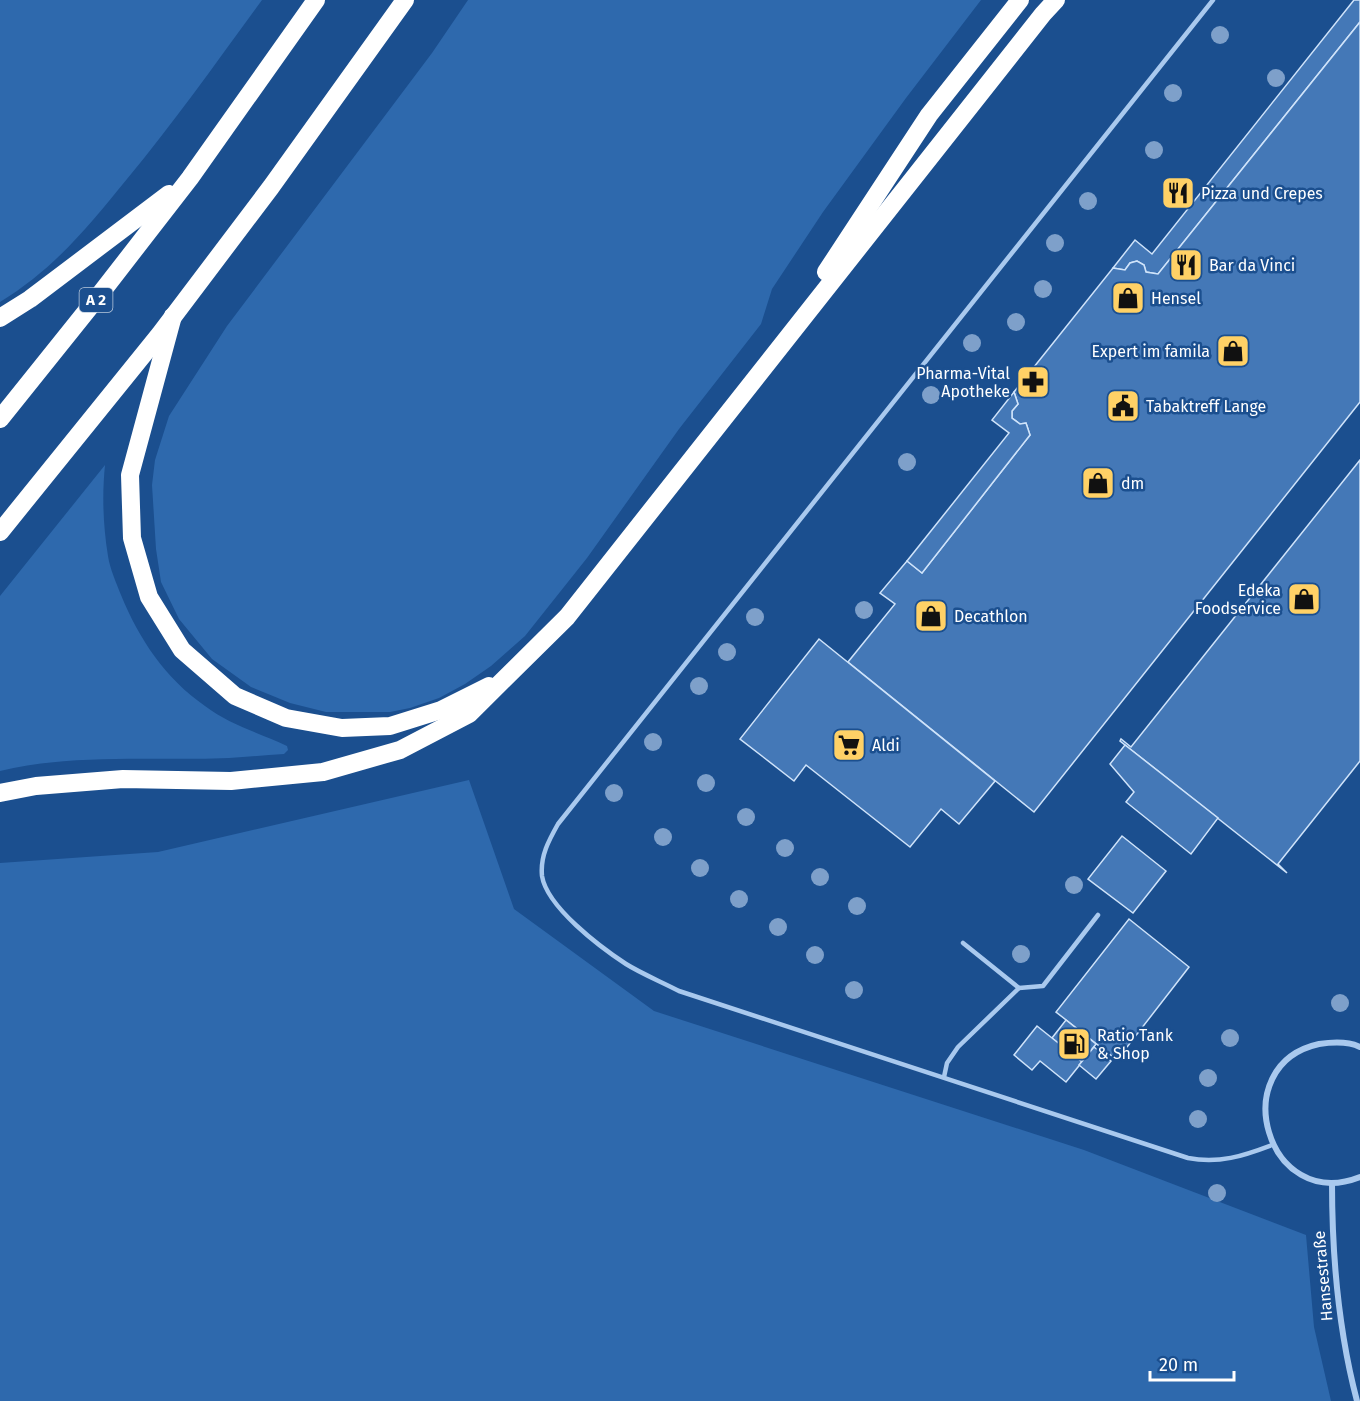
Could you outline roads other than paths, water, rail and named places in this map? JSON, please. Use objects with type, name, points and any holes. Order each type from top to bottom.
[{"type":"highway","name":"A 2","points":[[0,419],[98,298],[190,178],[316,0]]},
{"type":"highway","points":[[0,532],[173,316],[271,186],[405,0]]},
{"type":"highway","points":[[762,370],[929,115],[1020,0]]},
{"type":"highway","points":[[0,793],[36,786],[123,779],[231,781],[323,772],[400,750],[469,714],[567,616],[1056,0]]},
{"type":"highway","points":[[0,318],[30,299],[190,178]]},
{"type":"highway","points":[[173,316],[130,475],[132,538],[137,558],[149,597],[182,650],[235,696],[286,718],[342,728],[390,726],[441,710],[504,678]]},
{"type":"street","points":[[1360,1047],[1332,1042],[1309,1047],[1289,1059],[1274,1077],[1266,1099],[1265,1122],[1272,1145],[1292,1168],[1305,1176],[1332,1183],[1360,1177]]},
{"type":"street","name":"Hansestraße","points":[[1332,1183],[1336,1288],[1345,1351],[1357,1401]]},
{"type":"lane","points":[[1213,0],[558,824],[547,844],[542,877],[549,894],[570,921],[626,964],[679,991],[1188,1158],[1219,1161],[1236,1158],[1272,1145]]},
{"type":"lane","points":[[944,1077],[947,1063],[958,1047],[1019,988],[1043,986],[1098,915]]},
{"type":"lane","points":[[963,943],[1019,988]]},
{"type":"place","name":"Pizza und Crepes","points":[[1178,193]]},
{"type":"place","name":"Bar da Vinci","points":[[1186,265]]},
{"type":"place","name":"Hensel","points":[[1128,298]]},
{"type":"place","name":"Expert im famila","points":[[1233,351]]},
{"type":"place","name":"Pharma-Vital Apotheke","points":[[1033,382]]},
{"type":"place","name":"Tabaktreff Lange","points":[[1123,406]]},
{"type":"place","name":"dm","points":[[1098,483]]},
{"type":"place","name":"Edeka Foodservice","points":[[1304,599]]},
{"type":"place","name":"Decathlon","points":[[931,616]]},
{"type":"place","name":"Aldi","points":[[849,745]]},
{"type":"place","name":"Ratio Tank & Shop","points":[[1074,1044]]}]
